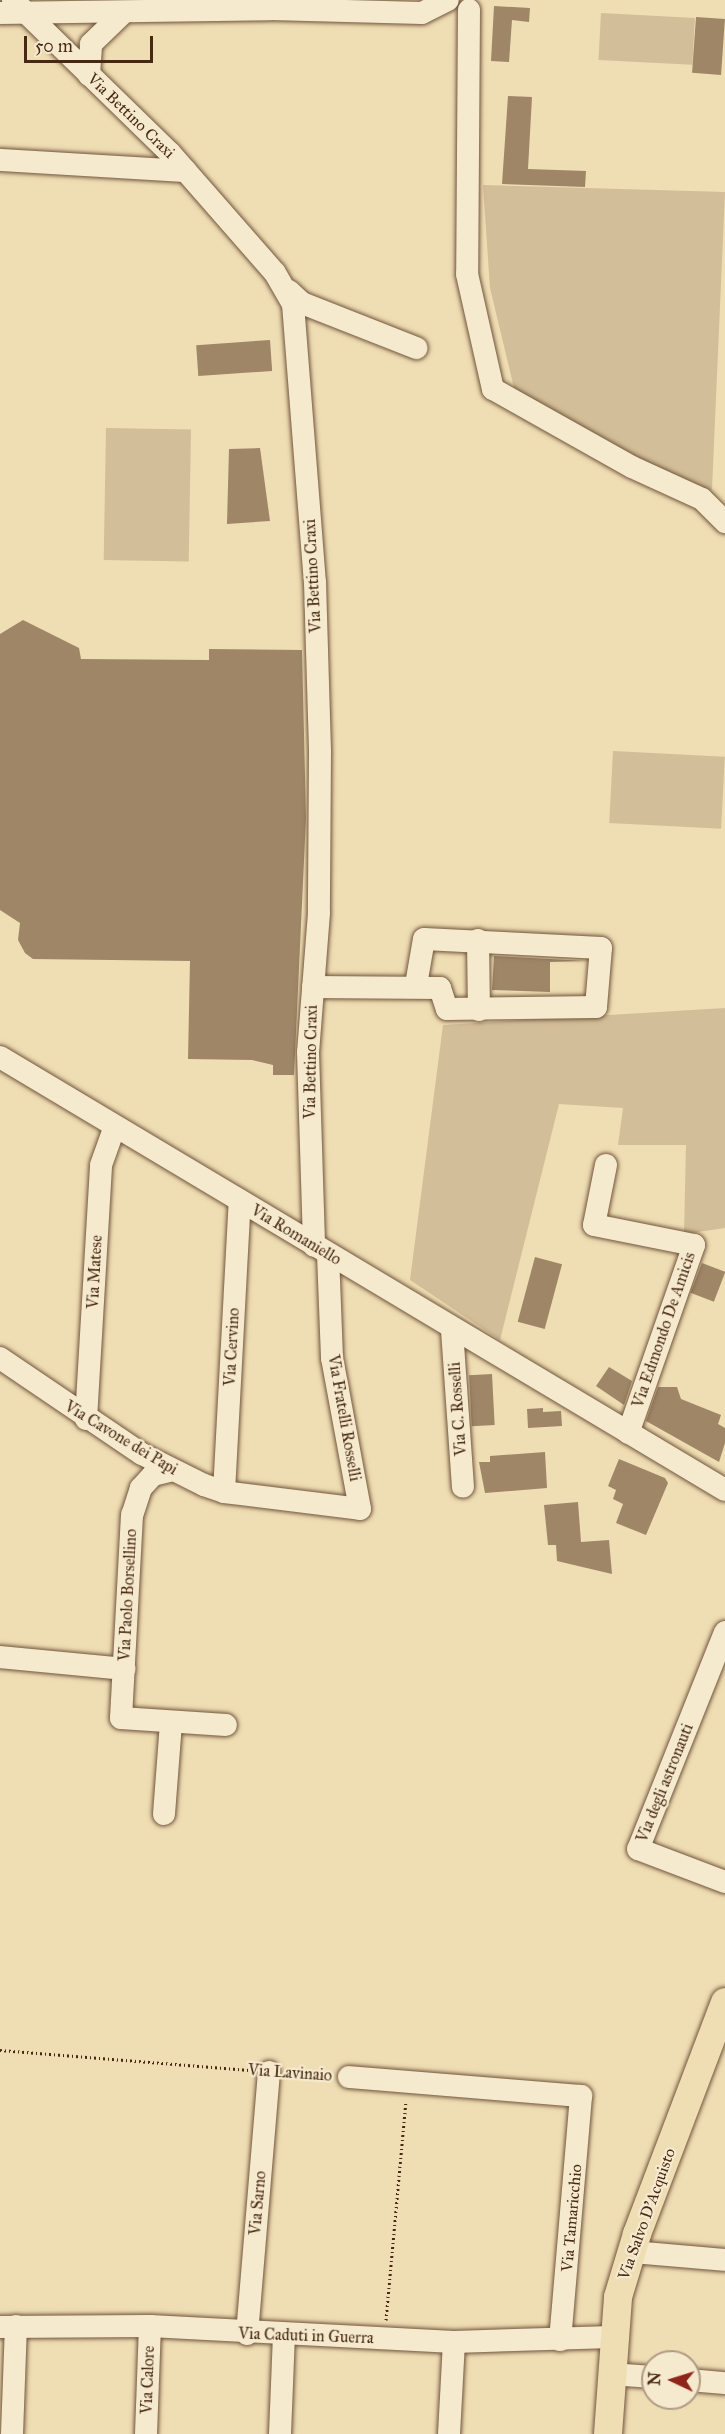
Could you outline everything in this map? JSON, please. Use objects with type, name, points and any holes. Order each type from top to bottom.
[{"type":"main road","name":"Via Salvo D'Acquisto","points":[[608,2434],[612,2337],[632,2252],[719,2042],[725,2002]]},
{"type":"street","points":[[0,13],[18,8],[123,14],[270,9],[422,13],[463,3],[458,216],[467,274],[493,388],[632,467],[702,499],[725,522]]},
{"type":"street","name":"Via Bettino Craxi","points":[[18,8],[186,171],[301,295],[319,592],[330,863],[313,987],[308,1052],[321,1250]]},
{"type":"street","points":[[89,75],[91,44],[123,14]]},
{"type":"street","points":[[0,160],[186,171]]},
{"type":"street","points":[[301,295],[416,348]]},
{"type":"street","points":[[313,987],[416,985],[440,988],[447,1009],[596,1006],[601,948],[424,939],[416,985]]},
{"type":"street","points":[[478,940],[479,1010]]},
{"type":"street","name":"Via Romaniello","points":[[0,1057],[452,1330],[725,1490]]},
{"type":"street","name":"Via Matese","points":[[86,1419],[101,1165],[115,1126]]},
{"type":"street","name":"Via Edmondo De Amicis","points":[[606,1165],[594,1225],[694,1245],[628,1433]]},
{"type":"street","name":"Via Cervino","points":[[224,1492],[240,1201]]},
{"type":"street","name":"Via Fratelli Rosselli","points":[[321,1250],[332,1358],[360,1509]]},
{"type":"street","name":"Via C. Rosselli","points":[[452,1330],[463,1487]]},
{"type":"street","name":"Via Cavone dei Papi","points":[[0,1358],[86,1419],[173,1470],[224,1492],[360,1509]]},
{"type":"street","name":"Via Paolo Borsellino","points":[[173,1470],[153,1475],[141,1488],[132,1515],[121,1718],[226,1725]]},
{"type":"street","name":"Via degli astronauti","points":[[725,1632],[638,1849],[725,1882]]},
{"type":"street","name":"Via Paolo Borsellino","points":[[0,1658],[124,1669]]},
{"type":"street","points":[[164,1814],[171,1722]]},
{"type":"street","name":"Via Sarno","points":[[247,2334],[269,2072]]},
{"type":"street","name":"Via Lavinaio","points":[[349,2077],[581,2096]]},
{"type":"street","name":"Via Tamaricchio","points":[[560,2340],[581,2096]]},
{"type":"street","points":[[632,2252],[725,2260]]},
{"type":"street","points":[[8,2326],[12,2434]]},
{"type":"street","name":"Via Caduti in Guerra","points":[[8,2326],[150,2326],[284,2336],[454,2342],[612,2337]]},
{"type":"street","name":"Via Calore","points":[[146,2434],[150,2326]]},
{"type":"street","points":[[280,2434],[284,2336]]},
{"type":"street","points":[[449,2434],[454,2342]]},
{"type":"street","points":[[610,2374],[641,2376]]},
{"type":"street","points":[[701,2381],[725,2383]]},
{"type":"path","name":"Via Lavinaio","points":[[0,2050],[349,2077]]},
{"type":"path","points":[[384,2339],[408,2081]]},
{"type":"shaded area","points":[[601,13],[695,18],[692,65],[599,60]]},
{"type":"shaded area","points":[[483,185],[725,192],[712,489],[707,492],[547,414],[515,392],[490,288]]},
{"type":"shaded area","points":[[106,428],[191,429],[189,561],[104,560]]},
{"type":"shaded area","points":[[613,751],[725,757],[721,829],[609,823]]},
{"type":"shaded area","points":[[725,1008],[725,1228],[684,1234],[686,1145],[618,1145],[623,1108],[559,1104],[500,1340],[410,1280],[443,1025]]},
{"type":"building","points":[[494,6],[530,8],[529,22],[512,20],[509,62],[491,61]]},
{"type":"building","points":[[696,17],[725,19],[721,75],[692,73]]},
{"type":"building","points":[[508,96],[532,97],[528,169],[586,171],[585,187],[502,184]]},
{"type":"building","points":[[270,340],[272,371],[198,376],[196,345]]},
{"type":"building","points":[[260,448],[270,521],[227,524],[229,449]]},
{"type":"building","points":[[23,620],[79,648],[81,659],[209,660],[209,649],[302,650],[306,818],[294,1075],[273,1075],[273,1065],[252,1060],[188,1059],[190,961],[33,959],[25,953],[18,940],[20,923],[0,910],[0,634]]},
{"type":"building","points":[[494,956],[586,961],[550,962],[550,992],[492,990]]},
{"type":"building","points":[[535,1257],[562,1264],[545,1329],[518,1322]]},
{"type":"building","points":[[702,1263],[725,1272],[714,1302],[691,1293]]},
{"type":"building","points":[[609,1367],[632,1381],[624,1405],[596,1386]]},
{"type":"building","points":[[492,1374],[495,1425],[472,1426],[469,1375]]},
{"type":"building","points":[[658,1387],[677,1387],[681,1399],[721,1415],[718,1424],[725,1428],[725,1443],[719,1462],[646,1421]]},
{"type":"building","points":[[543,1408],[543,1412],[561,1411],[562,1426],[528,1428],[527,1409]]},
{"type":"building","points":[[545,1452],[547,1488],[485,1493],[479,1462],[490,1462],[490,1456]]},
{"type":"building","points":[[619,1459],[665,1478],[668,1483],[646,1535],[616,1523],[623,1504],[613,1499],[616,1490],[608,1486]]},
{"type":"building","points":[[578,1502],[581,1542],[609,1540],[612,1574],[557,1561],[556,1545],[548,1545],[544,1505]]}]
